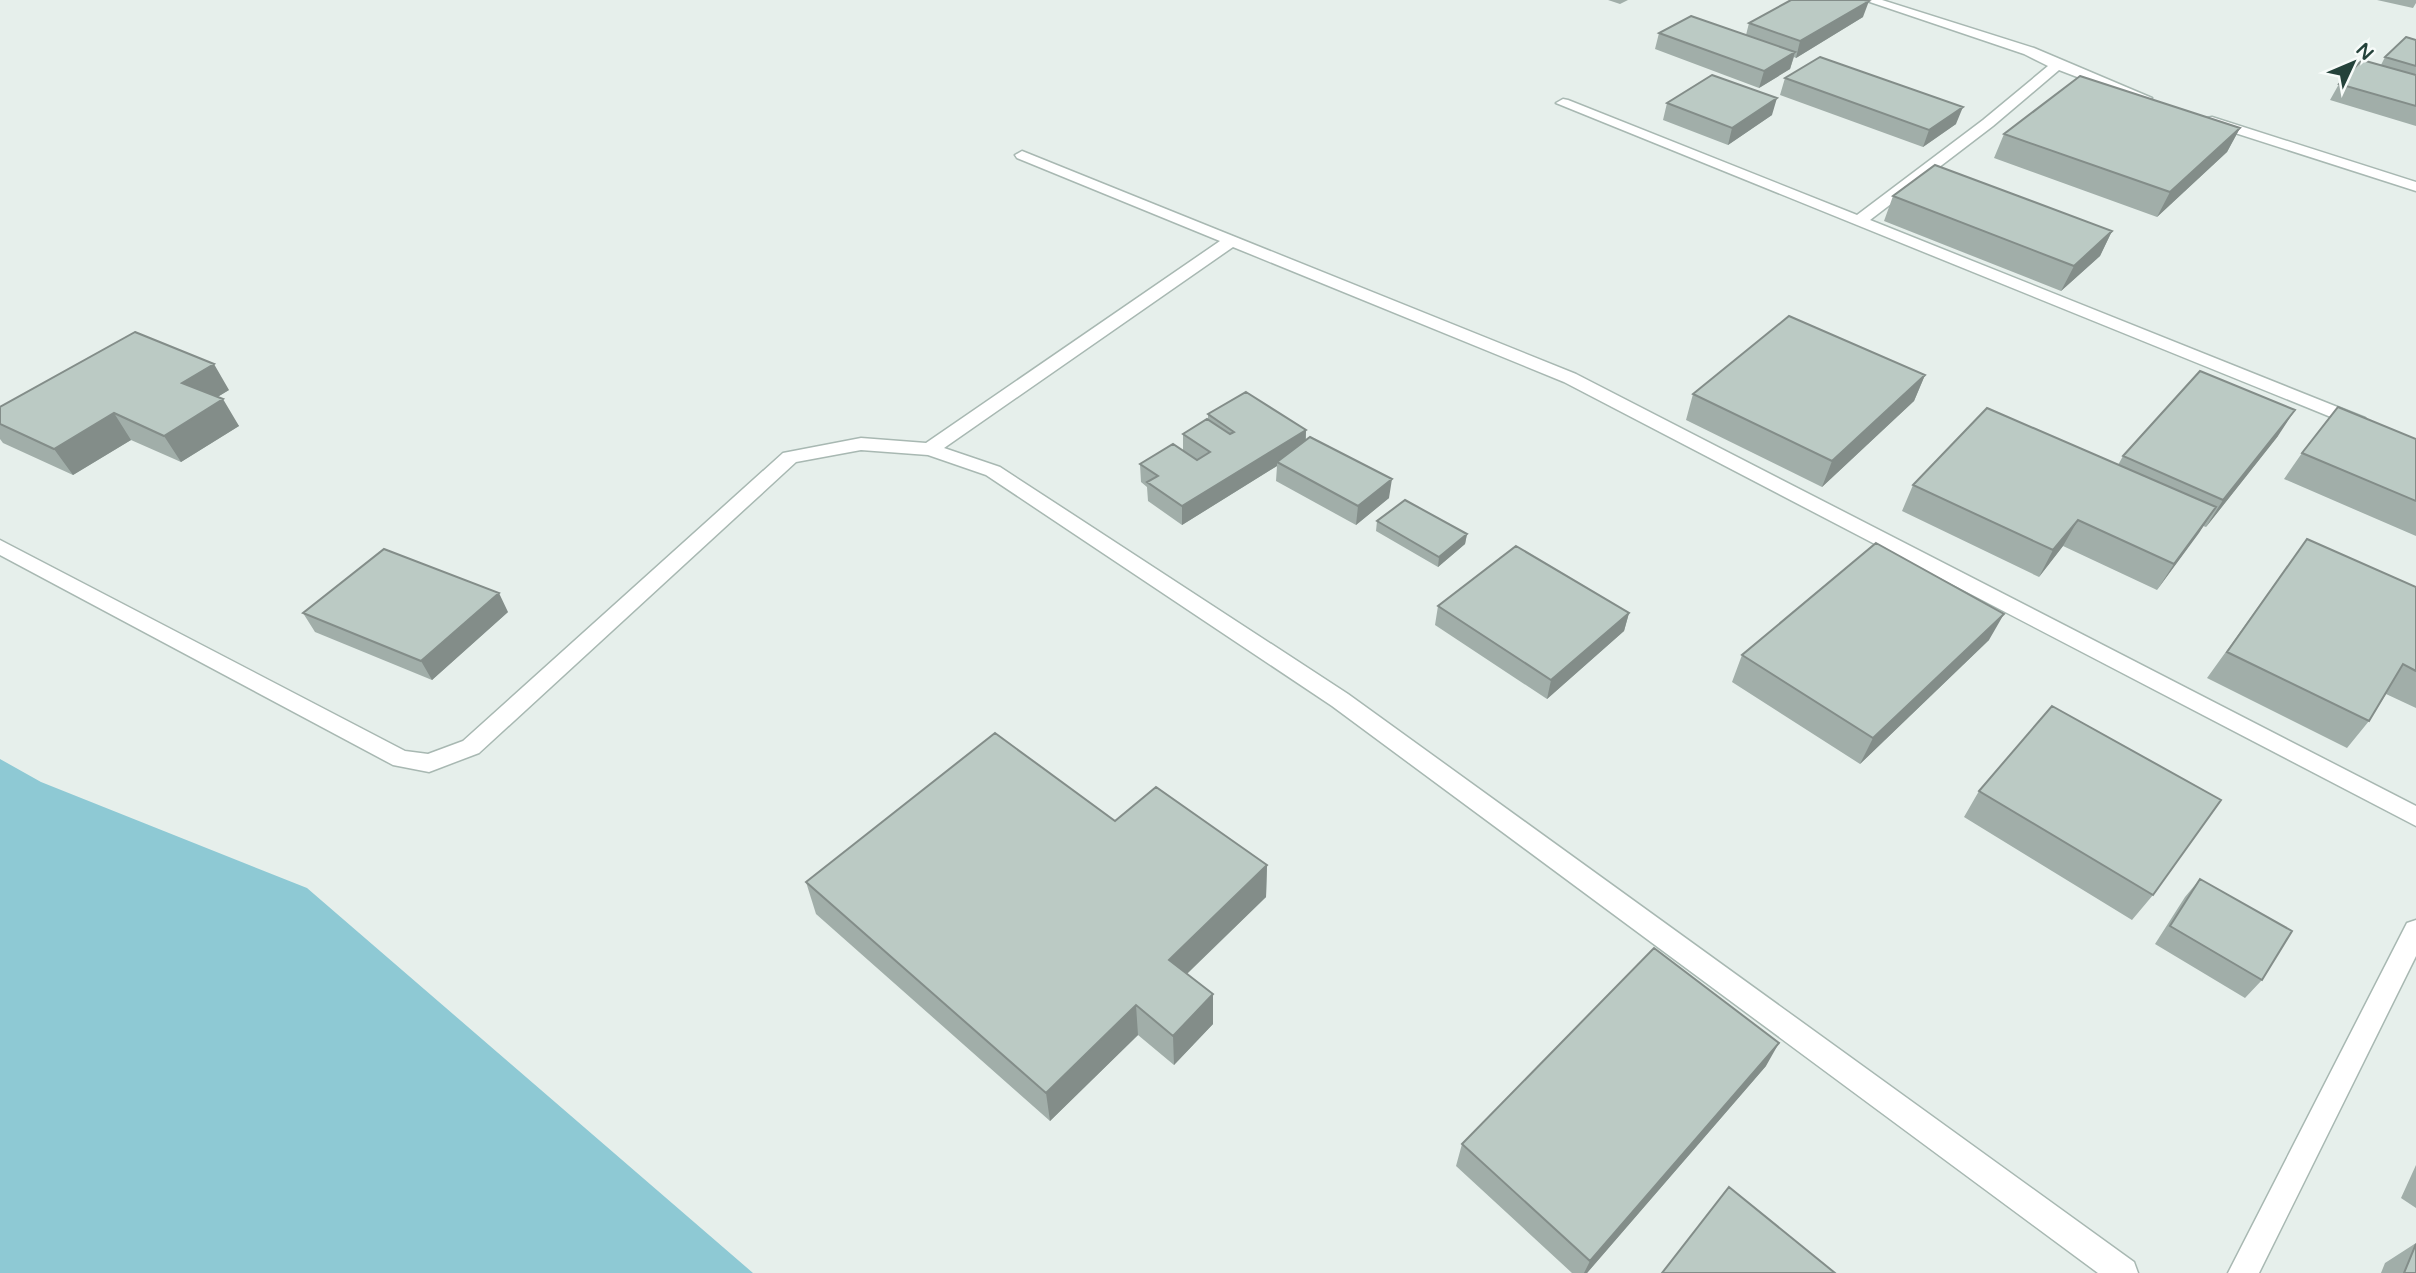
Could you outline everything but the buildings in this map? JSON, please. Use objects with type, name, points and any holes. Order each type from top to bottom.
[{"type":"street","points":[[1870,0],[2029,51],[2057,65],[2155,102]]},
{"type":"street","points":[[1859,221],[2057,65]]},
{"type":"street","points":[[1563,103],[2379,430]]},
{"type":"street","points":[[2194,115],[2416,187]]},
{"type":"street","points":[[1022,155],[1570,378],[2416,817]]},
{"type":"street","points":[[930,449],[1231,240]]},
{"type":"street","points":[[0,547],[401,760],[429,763],[471,747],[790,457],[861,444],[930,449],[993,471],[1340,700],[2123,1273]]},
{"type":"street","points":[[2243,1273],[2416,931]]},
{"type":"water","points":[[0,759],[41,782],[307,888],[753,1273],[0,1273]]}]
